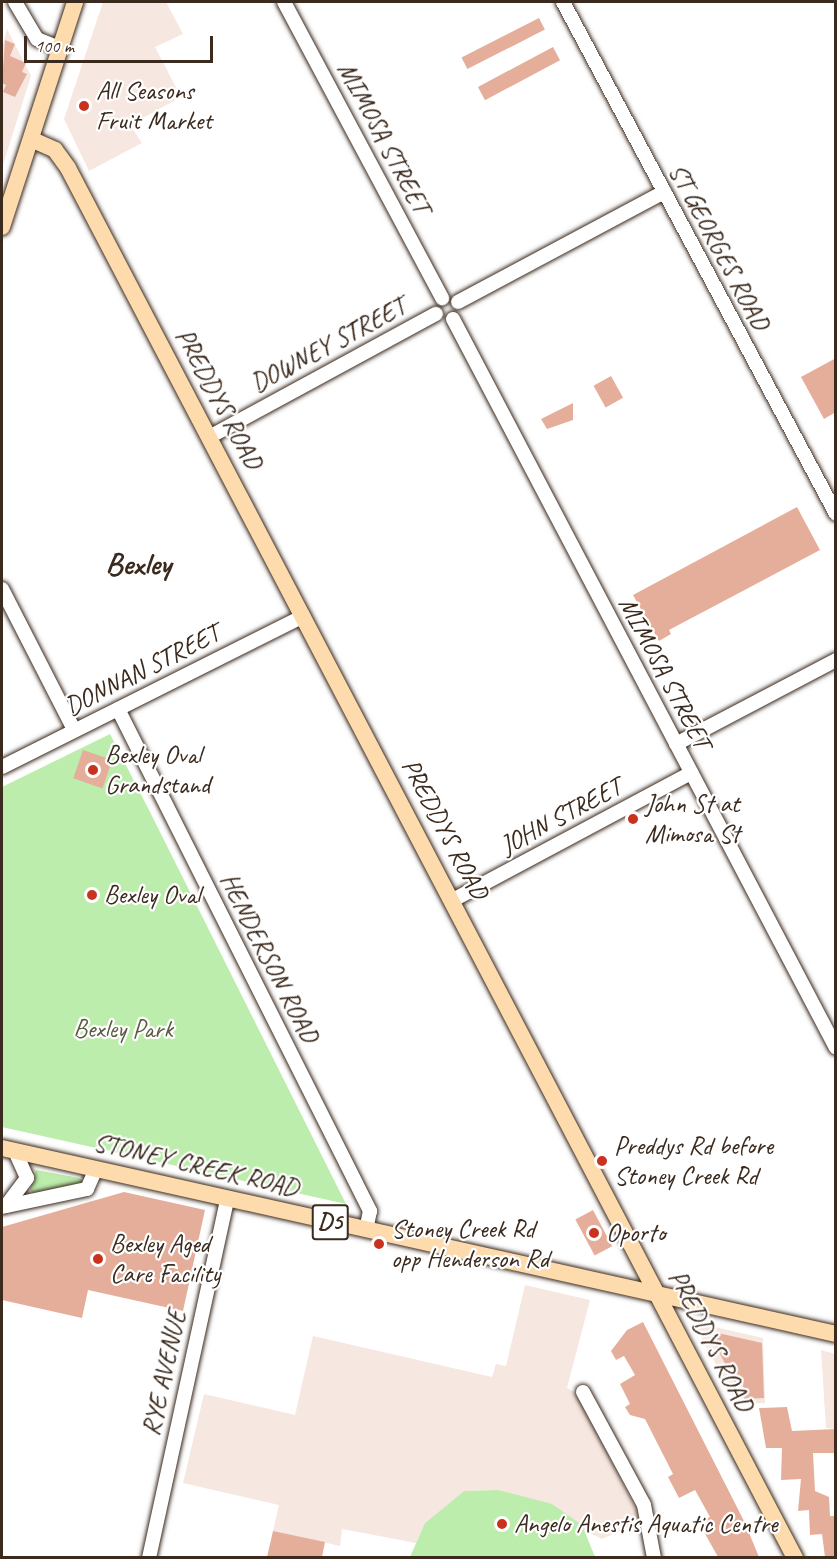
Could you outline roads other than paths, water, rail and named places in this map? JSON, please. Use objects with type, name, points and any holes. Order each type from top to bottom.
[{"type":"main road","points":[[2,227],[33,140],[59,48],[75,2]]},
{"type":"main road","name":"PREDDYS ROAD","points":[[33,140],[64,161],[211,436],[795,1557]]},
{"type":"main road","name":"STONEY CREEK ROAD","points":[[8,1149],[836,1334]]},
{"type":"street","points":[[15,2],[37,39],[59,48]]},
{"type":"street","name":"MIMOSA STREET","points":[[284,2],[442,298]]},
{"type":"street","name":"ST GEORGES ROAD","points":[[563,2],[836,514]]},
{"type":"street","points":[[458,303],[442,298],[436,314],[453,319],[458,303],[664,192]]},
{"type":"street","name":"DOWNEY STREET","points":[[211,436],[436,314]]},
{"type":"street","name":"MIMOSA STREET","points":[[453,319],[836,1048]]},
{"type":"street","points":[[2,589],[74,730]]},
{"type":"street","name":"DONNAN STREET","points":[[2,767],[303,616]]},
{"type":"street","points":[[676,744],[836,660]]},
{"type":"street","name":"HENDERSON ROAD","points":[[118,709],[370,1211],[366,1230]]},
{"type":"street","name":"JOHN STREET","points":[[453,900],[691,773]]},
{"type":"street","points":[[4,1206],[27,1178],[8,1149]]},
{"type":"street","points":[[4,1206],[87,1189],[96,1169]]},
{"type":"street","name":"RYE AVENUE","points":[[149,1557],[227,1198]]},
{"type":"street","points":[[583,1392],[644,1505],[654,1557]]},
{"type":"place","name":"All Seasons Fruit Market","points":[[84,106]]},
{"type":"place","name":"Bexley Oval Grandstand","points":[[93,770]]},
{"type":"place","name":"John St at Mimosa St","points":[[633,819]]},
{"type":"place","name":"Bexley Oval","points":[[92,895]]},
{"type":"place","name":"Preddys Rd before Stoney Creek Rd","points":[[602,1161]]},
{"type":"place","name":"Oporto","points":[[594,1233]]},
{"type":"place","name":"Stoney Creek Rd opp Henderson Rd","points":[[379,1244]]},
{"type":"place","name":"Bexley Aged Care Facility","points":[[98,1259]]},
{"type":"place","name":"Angelo Anestis Aquatic Centre","points":[[502,1524]]},
{"type":"district","name":"Bexley","points":[[138,564]]},
{"type":"park label","name":"Bexley Park","points":[[123,1029]]}]
